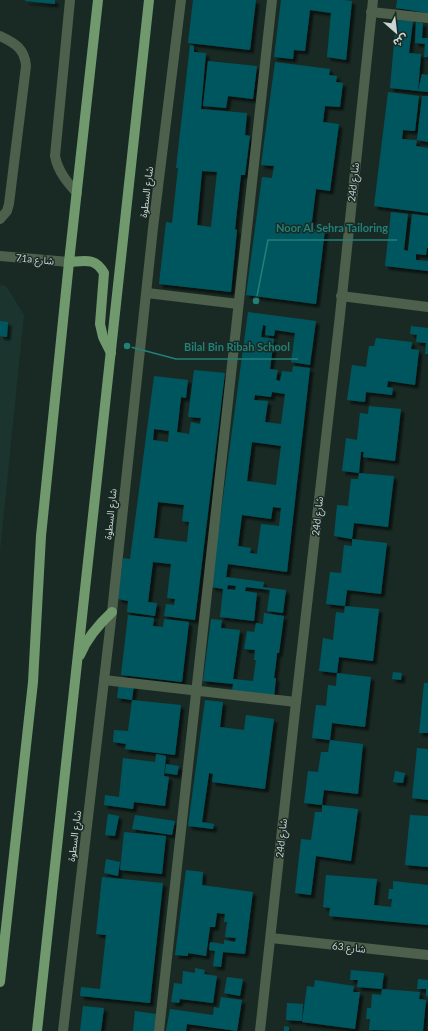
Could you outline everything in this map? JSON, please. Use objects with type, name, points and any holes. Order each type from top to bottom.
[{"type":"main road","points":[[0,982],[34,682],[41,536],[98,0]]},
{"type":"main road","name":"شارع السطوة","points":[[37,1031],[148,0]]},
{"type":"main road","points":[[69,262],[85,260],[93,262],[100,266],[104,273],[100,324],[103,337],[111,353]]},
{"type":"main road","points":[[77,662],[91,635],[112,612]]},
{"type":"street","points":[[70,0],[55,156],[61,174],[77,193]]},
{"type":"street","name":"شارع السطوة","points":[[63,1031],[112,612],[180,0]]},
{"type":"street","points":[[159,1031],[272,0]]},
{"type":"street","name":"24d شارع","points":[[260,1031],[373,0]]},
{"type":"street","points":[[371,12],[428,18]]},
{"type":"street","points":[[0,36],[14,42],[19,47],[26,59],[26,66],[9,204],[7,211],[0,219]]},
{"type":"street","name":"71a شارع","points":[[0,256],[69,262]]},
{"type":"street","points":[[147,293],[238,304]]},
{"type":"street","points":[[341,296],[428,307]]},
{"type":"street","points":[[104,680],[296,702]]},
{"type":"street","name":"شارع 63","points":[[270,938],[428,955]]},
{"type":"shaded area","points":[[0,285],[6,286],[24,315],[0,551]]},
{"type":"building","points":[[55,0],[55,4],[25,1]]},
{"type":"building","points":[[193,0],[256,0],[250,50],[188,43]]},
{"type":"building","points":[[281,0],[352,1],[346,60],[327,57],[331,13],[310,10],[305,51],[294,50],[293,59],[274,57]]},
{"type":"building","points":[[397,0],[428,0],[428,13],[396,8]]},
{"type":"building","points":[[396,20],[413,21],[409,53],[421,54],[418,91],[390,88]]},
{"type":"building","points":[[416,22],[423,23],[422,38],[428,38],[428,57],[424,57],[425,44],[415,43]]},
{"type":"building","points":[[190,45],[194,46],[194,52],[206,53],[201,109],[247,113],[245,135],[250,136],[245,175],[241,175],[235,229],[237,230],[231,292],[159,284],[166,222],[172,223],[178,168],[176,168]],"holes":[[[202,171],[217,172],[211,227],[197,225]]]},
{"type":"building","points":[[208,61],[257,66],[253,99],[228,96],[226,108],[203,106]]},
{"type":"building","points":[[275,62],[330,69],[329,75],[337,76],[336,82],[343,83],[340,107],[325,106],[323,122],[339,124],[330,191],[316,189],[311,229],[325,230],[316,304],[246,295],[262,177],[272,178],[274,166],[261,165]]},
{"type":"building","points":[[422,74],[428,75],[428,92],[418,91]]},
{"type":"building","points":[[388,92],[419,96],[415,131],[403,130],[402,139],[417,140],[416,146],[428,148],[428,213],[374,206]]},
{"type":"building","points":[[422,96],[428,96],[428,142],[417,140]]},
{"type":"building","points":[[391,212],[408,214],[404,250],[408,251],[412,214],[428,216],[428,248],[426,255],[416,254],[416,260],[428,261],[428,271],[385,266]]},
{"type":"building","points":[[248,312],[316,321],[310,365],[291,362],[295,333],[275,330],[274,336],[265,335],[266,326],[263,325],[261,337],[274,339],[270,369],[278,370],[276,380],[280,381],[282,371],[292,372],[293,366],[310,368],[287,572],[228,564],[226,577],[264,582],[263,587],[286,590],[283,613],[267,611],[270,590],[246,587],[245,591],[257,593],[254,621],[220,617],[223,589],[211,587]],"holes":[[[272,392],[285,394],[281,424],[265,422],[268,401],[254,400],[255,395],[271,397]],[[252,442],[281,446],[276,485],[247,481]],[[273,507],[281,508],[279,526],[261,524],[257,554],[250,553],[251,548],[238,546],[242,515],[271,519]],[[228,585],[236,586],[235,590],[227,589]]]},
{"type":"building","points":[[0,321],[8,322],[7,337],[0,336]]},
{"type":"building","points":[[411,326],[428,328],[428,354],[425,354],[426,343],[416,342],[417,335],[410,334]]},
{"type":"building","points":[[376,338],[412,342],[411,349],[419,350],[415,385],[388,381],[387,387],[393,388],[392,395],[366,392],[365,402],[347,400],[352,365],[366,367],[369,346],[374,346]]},
{"type":"building","points":[[194,370],[225,373],[195,620],[164,616],[166,604],[174,605],[175,599],[167,598],[171,564],[153,562],[148,602],[157,603],[155,616],[127,612],[128,601],[118,599],[123,558],[130,559],[154,376],[188,380],[186,398],[181,397],[177,432],[189,434],[191,422],[200,424],[201,418],[188,417]],"holes":[[[154,429],[169,431],[168,442],[153,440]],[[158,502],[184,505],[182,521],[189,522],[187,542],[154,538]]]},
{"type":"building","points":[[369,406],[401,409],[395,461],[363,457],[364,452],[361,452],[359,473],[342,471],[346,438],[357,440],[360,413],[368,414]]},
{"type":"building","points":[[359,473],[394,476],[388,527],[354,523],[352,539],[334,536],[337,505],[348,506],[351,479],[358,479]]},
{"type":"building","points":[[352,539],[387,543],[381,594],[347,590],[345,606],[326,604],[330,572],[341,573],[344,545],[352,546]]},
{"type":"building","points":[[345,606],[379,609],[373,661],[339,657],[337,673],[319,671],[323,638],[333,640],[336,612],[344,613]]},
{"type":"building","points":[[264,613],[284,616],[279,653],[277,653],[274,678],[276,678],[274,697],[232,692],[233,684],[203,681],[211,619],[222,620],[221,628],[240,630],[233,679],[253,681],[256,660],[254,660],[255,650],[244,649],[247,631],[254,632],[256,623],[263,624]]},
{"type":"building","points":[[128,615],[154,618],[153,626],[163,627],[164,619],[189,622],[182,682],[121,675]]},
{"type":"building","points":[[393,672],[402,673],[401,680],[392,679]]},
{"type":"building","points":[[337,673],[371,677],[365,727],[332,723],[330,740],[312,738],[316,705],[326,706],[328,685],[336,686]]},
{"type":"building","points":[[119,683],[134,685],[132,700],[117,698]]},
{"type":"building","points":[[424,683],[428,683],[428,733],[419,733]]},
{"type":"building","points":[[132,700],[181,705],[175,755],[125,749],[126,744],[113,742],[114,730],[128,731]]},
{"type":"building","points":[[205,700],[223,702],[220,727],[244,730],[246,715],[274,719],[265,789],[212,782],[213,774],[209,773],[202,822],[214,824],[213,829],[188,826]]},
{"type":"building","points":[[330,740],[363,744],[358,794],[324,790],[322,805],[304,803],[308,771],[318,772],[321,752],[328,752]]},
{"type":"building","points":[[417,748],[428,749],[428,800],[412,798]]},
{"type":"building","points":[[156,754],[166,756],[164,776],[169,777],[165,806],[134,802],[133,809],[104,805],[105,795],[119,797],[123,758],[155,762]]},
{"type":"building","points":[[166,764],[179,766],[177,775],[165,773]]},
{"type":"building","points":[[395,771],[405,773],[403,783],[393,782]]},
{"type":"building","points":[[322,805],[358,809],[351,861],[316,856],[311,895],[295,893],[301,839],[311,840],[315,812],[322,812]]},
{"type":"building","points":[[108,814],[119,816],[115,836],[105,835]]},
{"type":"building","points":[[135,815],[175,821],[172,835],[132,829]]},
{"type":"building","points":[[410,815],[428,816],[428,867],[405,865]]},
{"type":"building","points":[[124,832],[166,836],[162,874],[120,870]]},
{"type":"building","points":[[106,859],[120,862],[118,876],[104,873]]},
{"type":"building","points":[[186,870],[203,872],[202,885],[253,892],[245,954],[223,952],[221,967],[213,966],[215,951],[209,950],[210,942],[224,944],[224,940],[235,942],[236,938],[225,937],[227,922],[224,922],[225,914],[217,913],[215,927],[210,927],[206,956],[188,953],[188,956],[175,955]]},
{"type":"building","points":[[326,875],[377,879],[374,905],[391,907],[392,899],[388,899],[389,889],[393,889],[393,881],[428,885],[428,925],[329,916],[330,908],[323,907]]},
{"type":"building","points":[[102,877],[163,883],[150,1003],[80,996],[81,987],[100,989],[106,935],[96,934]]},
{"type":"building","points":[[195,968],[205,970],[204,974],[217,976],[213,1003],[180,999],[179,1003],[171,1002],[174,983],[182,984],[183,971],[195,973]]},
{"type":"building","points":[[351,970],[384,973],[382,989],[357,987],[358,980],[350,980]]},
{"type":"building","points":[[227,977],[243,979],[240,996],[224,993]]},
{"type":"building","points":[[418,979],[428,980],[428,997],[426,996],[426,989],[417,989]]},
{"type":"building","points":[[315,980],[354,986],[353,992],[360,992],[355,1029],[302,1022],[307,986],[314,987]]},
{"type":"building","points":[[382,989],[420,992],[419,999],[426,1000],[423,1031],[369,1030],[370,1019],[366,1019],[367,1008],[371,1008],[372,994],[381,995]]},
{"type":"building","points":[[221,997],[242,1000],[237,1031],[187,1024],[186,1031],[166,1031],[170,1009],[213,1015],[214,1007],[219,1008]]},
{"type":"building","points":[[287,1003],[303,1004],[302,1021],[286,1020]]},
{"type":"building","points":[[83,1006],[104,1008],[101,1031],[80,1031]]},
{"type":"building","points":[[135,1011],[156,1014],[154,1031],[133,1031]]},
{"type":"building","points":[[284,1026],[289,1027],[289,1031],[284,1031]]},
{"type":"place","name":"Noor Al Sehra Tailoring","points":[[256,301]]},
{"type":"place","name":"Bilal Bin Ribah School","points":[[127,346]]}]
